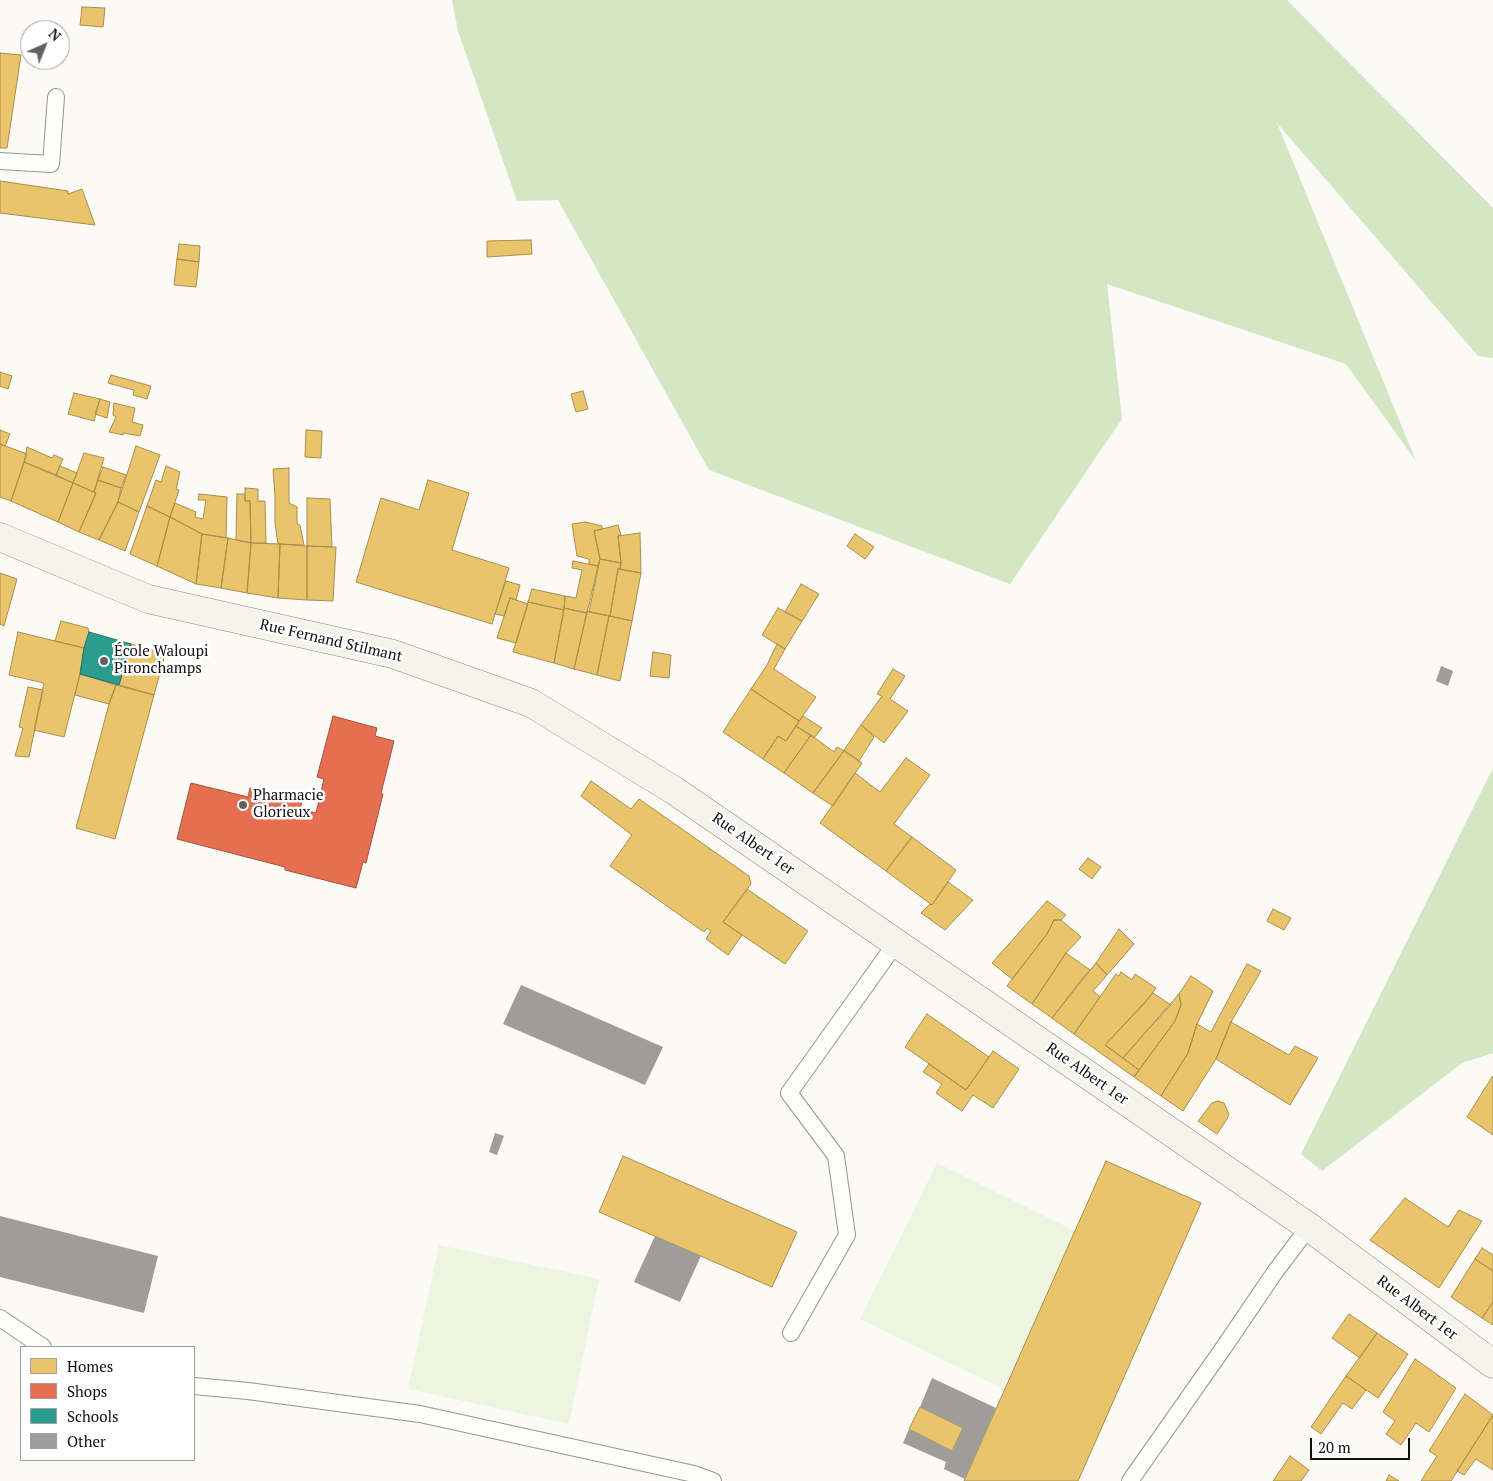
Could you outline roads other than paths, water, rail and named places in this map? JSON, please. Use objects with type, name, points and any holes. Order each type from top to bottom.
[{"type":"main road","name":"Rue Fernand Stilmant","points":[[0,537],[148,599],[392,654],[532,703],[675,791]]},
{"type":"main road","name":"Rue Albert 1er","points":[[675,791],[1309,1227],[1493,1364]]},
{"type":"lane","points":[[0,161],[51,164],[56,97]]},
{"type":"lane","points":[[791,1334],[846,1235],[836,1156],[788,1093],[896,943]]},
{"type":"lane","points":[[1130,1481],[1275,1272],[1309,1227]]},
{"type":"lane","points":[[0,1318],[42,1346]]},
{"type":"lane","points":[[195,1386],[248,1391],[420,1414],[694,1474],[713,1481]]},
{"type":"place","name":"École Waloupi Pironchamps","points":[[104,661]]},
{"type":"place","name":"Pharmacie Glorieux","points":[[243,805]]}]
